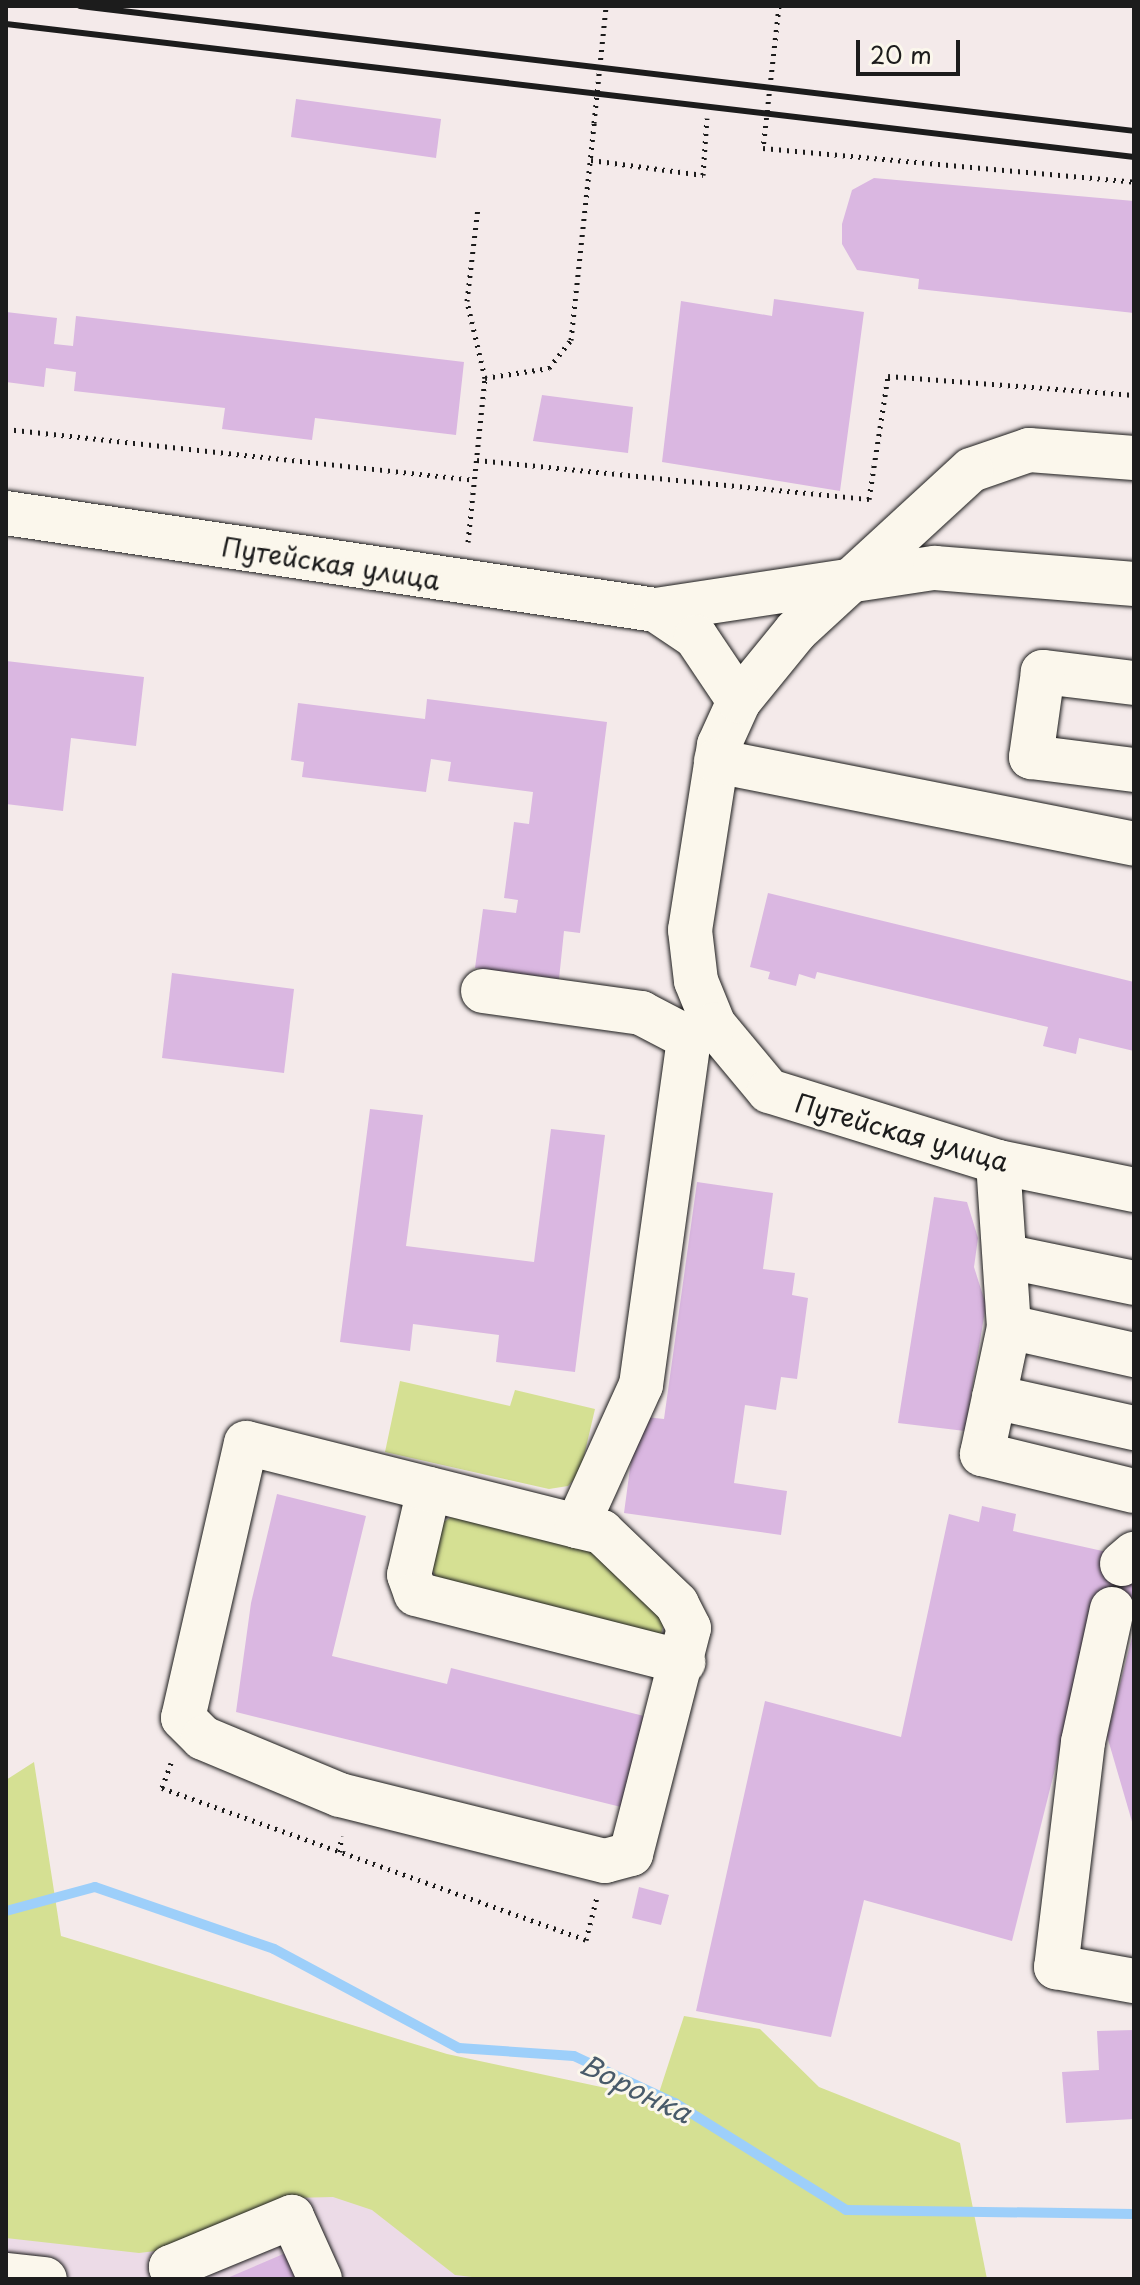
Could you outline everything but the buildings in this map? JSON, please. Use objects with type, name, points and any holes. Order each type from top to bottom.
[{"type":"street","name":"Путейская улица","points":[[1134,458],[1029,450],[971,470],[796,631],[739,701],[716,761],[690,930],[701,1032],[769,1091],[998,1162],[1134,1190]]},
{"type":"street","name":"Путейская улица","points":[[6,513],[465,584],[656,610]]},
{"type":"street","points":[[656,610],[848,585],[935,568],[1134,584]]},
{"type":"street","points":[[656,610],[696,637],[739,701]]},
{"type":"street","points":[[1134,683],[1043,672],[1031,757],[1134,770]]},
{"type":"street","points":[[716,761],[1134,844]]},
{"type":"street","points":[[1077,833],[1086,765]]},
{"type":"street","points":[[483,991],[641,1013],[701,1032],[641,1385],[577,1526]]},
{"type":"street","points":[[998,1162],[1009,1257],[1009,1327],[982,1454],[1134,1491]]},
{"type":"street","points":[[1009,1257],[1134,1283]]},
{"type":"street","points":[[1009,1327],[1134,1355]]},
{"type":"street","points":[[994,1397],[1134,1428]]},
{"type":"street","points":[[246,1443],[429,1489],[602,1532],[677,1604],[689,1628],[683,1662],[639,1840],[631,1854],[605,1861],[340,1795],[191,1730],[182,1703],[246,1443]]},
{"type":"street","points":[[429,1489],[409,1575],[416,1594],[683,1662]]},
{"type":"street","points":[[1112,1609],[1083,1742],[1056,1967],[1134,1981]]},
{"type":"street","points":[[176,2279],[171,2267],[292,2217],[320,2279]]},
{"type":"street","points":[[6,2275],[45,2279]]},
{"type":"path","points":[[485,378],[549,368],[571,340],[606,6]]},
{"type":"path","points":[[779,6],[763,148],[1134,182]]},
{"type":"path","points":[[591,160],[703,175],[707,118]]},
{"type":"path","points":[[465,584],[485,378],[467,301],[478,207]]},
{"type":"path","points":[[477,460],[869,499],[888,376],[1134,395]]},
{"type":"path","points":[[6,429],[474,480]]},
{"type":"path","points":[[191,1730],[162,1788],[586,1940],[605,1861]]},
{"type":"shaded area","points":[[274,2094],[414,2216],[522,2279],[6,2279],[6,2214]]},
{"type":"green space","points":[[400,1381],[510,1406],[515,1390],[595,1409],[580,1473],[568,1486],[549,1489],[385,1452]]},
{"type":"green space","points":[[458,1513],[592,1546],[666,1615],[659,1642],[440,1587],[431,1566],[442,1523]]},
{"type":"green space","points":[[34,1762],[61,1936],[447,2054],[657,2099],[684,2016],[760,2029],[819,2087],[960,2143],[987,2279],[489,2279],[455,2275],[372,2210],[333,2197],[293,2198],[180,2248],[139,2253],[6,2238],[6,1780]]},
{"type":"waterway","name":"Воронка","points":[[6,1911],[95,1887],[274,1949],[459,2048],[574,2056],[675,2103],[846,2210],[1134,2214]]},
{"type":"railway","points":[[80,6],[1134,131]]},
{"type":"railway","points":[[6,24],[1134,157]]}]
